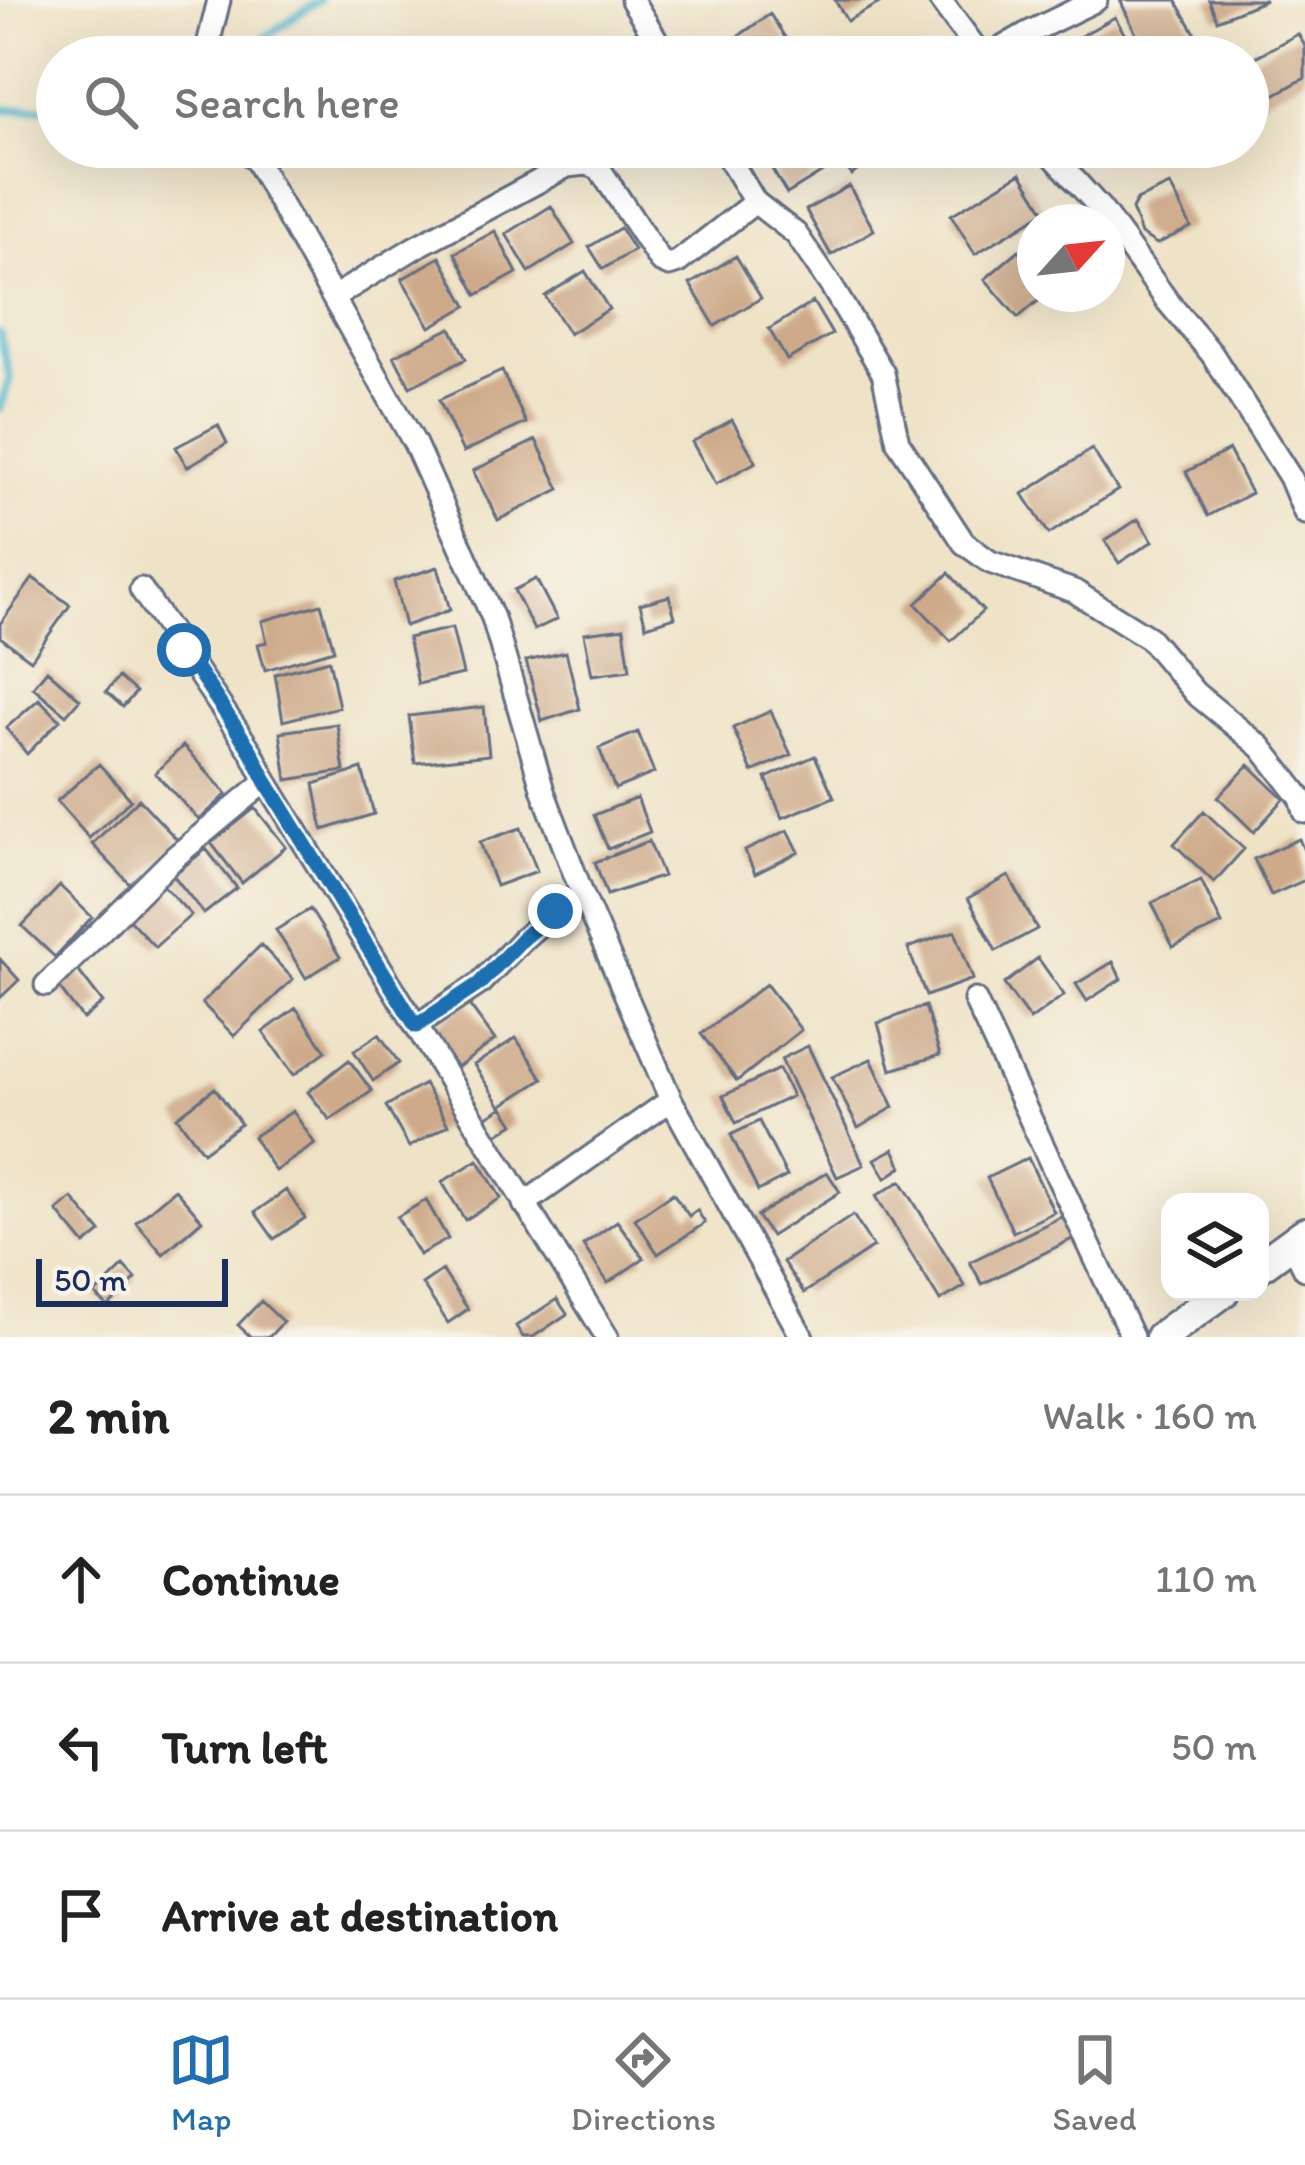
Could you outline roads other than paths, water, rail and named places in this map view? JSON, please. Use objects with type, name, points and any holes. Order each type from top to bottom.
[{"type":"main road","points":[[1269,1262],[1301,1248]]},
{"type":"main road","points":[[1161,1337],[1211,1301]]},
{"type":"street","points":[[211,36],[219,0]]},
{"type":"street","points":[[632,0],[654,36]]},
{"type":"street","points":[[940,0],[968,36]]},
{"type":"street","points":[[1022,36],[1096,0]]},
{"type":"street","points":[[260,168],[415,444],[493,618],[543,791],[671,1100],[802,1337]]},
{"type":"street","points":[[334,297],[563,168]]},
{"type":"street","points":[[599,168],[660,261],[669,265],[755,202]]},
{"type":"street","points":[[735,168],[755,202],[796,234],[832,287],[883,373],[898,442],[964,543],[990,562],[1074,591],[1149,638],[1195,692],[1261,747],[1301,798],[1305,812]]},
{"type":"street","points":[[1064,168],[1101,208],[1212,354],[1290,477],[1305,513]]},
{"type":"street","points":[[142,589],[251,751],[608,1337]]},
{"type":"street","points":[[46,985],[176,856],[266,781]]},
{"type":"street","points":[[416,1026],[479,984],[555,911],[584,898]]},
{"type":"street","points":[[975,1000],[1132,1337]]},
{"type":"street","points":[[524,1204],[671,1100]]},
{"type":"waterway","points":[[267,36],[319,0]]},
{"type":"waterway","points":[[0,110],[36,108]]},
{"type":"waterway","points":[[0,333],[10,378],[0,409]]}]
